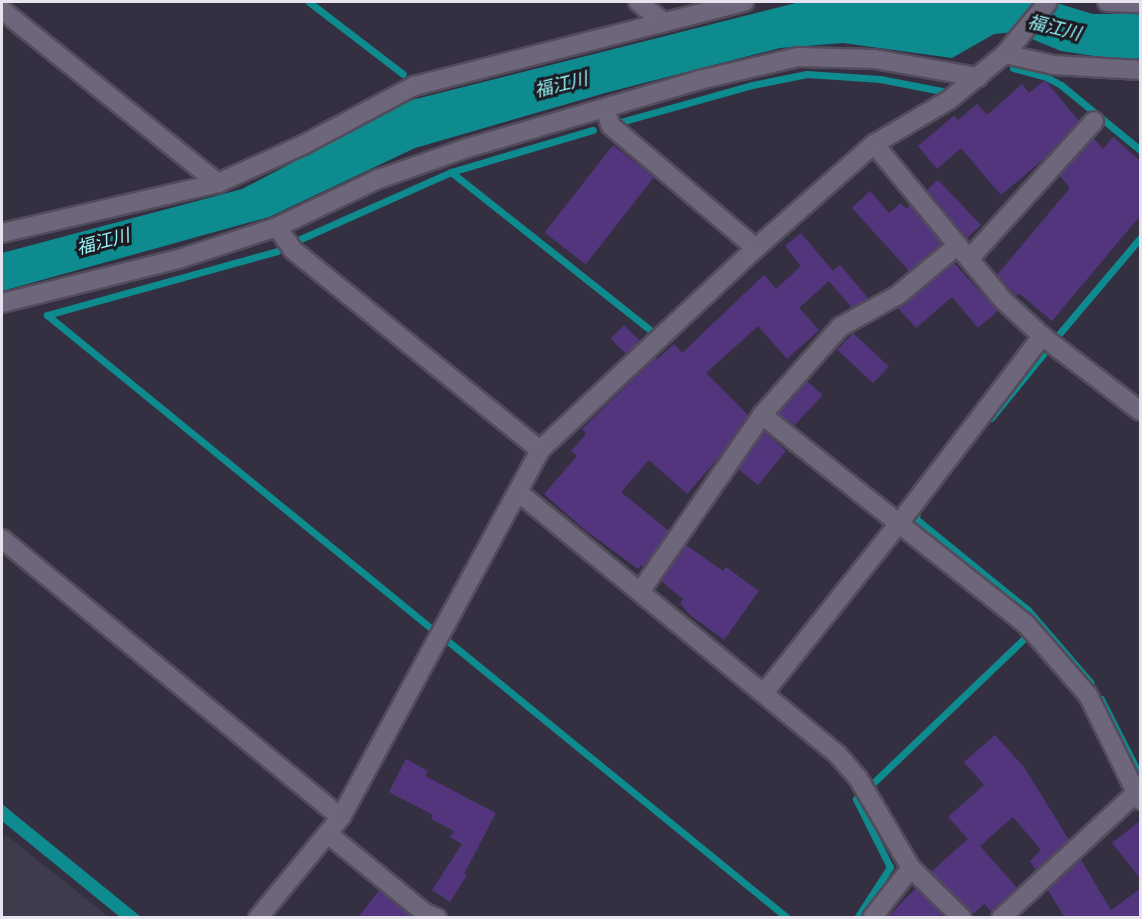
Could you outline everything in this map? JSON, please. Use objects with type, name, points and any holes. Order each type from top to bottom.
[{"type":"street","points":[[638,2],[664,22]]},
{"type":"street","points":[[2,233],[218,183],[303,145],[414,86],[744,2]]},
{"type":"street","points":[[258,918],[341,817],[540,450],[756,248],[874,144],[949,99],[978,78],[1007,52],[1048,2]]},
{"type":"street","points":[[1107,2],[1140,3]]},
{"type":"street","points":[[2,10],[218,183]]},
{"type":"street","points":[[1007,52],[1054,65],[1140,70]]},
{"type":"street","points":[[2,303],[179,259],[278,227],[376,180],[467,148],[699,80],[798,57],[874,59],[978,78]]},
{"type":"street","points":[[605,109],[610,126],[756,248]]},
{"type":"street","points":[[969,259],[1094,121]]},
{"type":"street","points":[[874,144],[1003,300],[1042,336],[1140,411]]},
{"type":"street","points":[[278,227],[293,250],[540,450]]},
{"type":"street","points":[[640,592],[762,415],[840,327],[898,295],[958,245]]},
{"type":"street","points":[[764,693],[900,522],[1042,336]]},
{"type":"street","points":[[762,415],[1026,624],[1088,695],[1138,797],[1000,918]]},
{"type":"street","points":[[518,492],[838,755],[858,778],[910,868],[962,918]]},
{"type":"street","points":[[2,539],[341,817]]},
{"type":"street","points":[[327,834],[425,913],[437,918]]},
{"type":"street","points":[[872,918],[910,868]]},
{"type":"shaded area","points":[[6,835],[109,917],[2,917],[2,841]]},
{"type":"water","name":"福江川","points":[[800,2],[1053,2],[1093,14],[1140,14],[1140,58],[1127,61],[1061,51],[1015,32],[994,34],[952,58],[843,43],[780,48],[605,93],[415,148],[269,217],[2,291],[2,253],[242,189],[412,100]]},
{"type":"water","points":[[2,804],[141,917],[120,917],[2,821]]},
{"type":"building","points":[[1045,80],[1079,121],[1045,158],[1001,195],[961,148],[937,169],[918,146],[954,116],[958,120],[977,104],[987,115],[1022,84],[1029,93]]},
{"type":"building","points":[[1113,137],[1140,161],[1140,216],[1052,321],[1019,293],[1016,296],[997,275],[1070,188],[1060,176],[1093,138],[1103,149]]},
{"type":"building","points":[[613,145],[654,177],[586,264],[545,232]]},
{"type":"building","points":[[938,180],[981,225],[967,238],[927,190]]},
{"type":"building","points":[[870,191],[889,213],[901,203],[906,209],[910,205],[942,244],[909,271],[852,208]]},
{"type":"building","points":[[801,233],[833,271],[840,265],[868,298],[852,308],[829,281],[799,308],[819,330],[787,359],[758,326],[706,373],[748,415],[720,456],[687,494],[649,460],[621,492],[669,531],[643,567],[641,565],[638,569],[585,530],[544,494],[577,456],[571,451],[586,434],[582,429],[655,358],[657,359],[674,344],[682,353],[764,275],[776,289],[801,266],[785,246]]},
{"type":"building","points":[[954,263],[998,311],[978,328],[952,297],[916,328],[898,308]]},
{"type":"building","points":[[624,325],[640,341],[627,355],[611,338]]},
{"type":"building","points":[[853,333],[889,366],[873,383],[837,350]]},
{"type":"building","points":[[807,381],[822,395],[792,428],[777,413]]},
{"type":"building","points":[[764,431],[786,451],[758,485],[738,469]]},
{"type":"building","points":[[686,545],[723,571],[726,567],[759,591],[724,640],[690,615],[680,603],[683,599],[661,581]]},
{"type":"building","points":[[995,735],[1024,767],[1069,840],[1036,870],[1030,861],[1041,850],[1013,817],[980,846],[1017,888],[992,912],[984,904],[973,914],[931,872],[968,839],[948,817],[984,785],[964,762]]},
{"type":"building","points":[[406,759],[428,771],[425,776],[496,813],[464,874],[467,875],[450,902],[432,890],[462,844],[450,837],[454,831],[431,819],[433,815],[389,792]]},
{"type":"building","points":[[1140,821],[1140,878],[1112,843]]},
{"type":"building","points":[[1081,860],[1111,910],[1140,889],[1140,918],[1065,918],[1048,890]]},
{"type":"building","points":[[916,888],[942,914],[939,918],[887,918]]},
{"type":"building","points":[[379,890],[413,918],[358,918]]},
{"type":"waterway","points":[[309,2],[403,74]]},
{"type":"waterway","points":[[1013,68],[1046,77],[1061,85],[1140,150]]},
{"type":"waterway","points":[[617,123],[752,85],[807,74],[880,79],[942,91]]},
{"type":"waterway","points":[[296,241],[451,172],[593,130]]},
{"type":"waterway","points":[[451,172],[649,329]]},
{"type":"waterway","points":[[1059,334],[1140,238]]},
{"type":"waterway","points":[[47,315],[277,251]]},
{"type":"waterway","points":[[47,315],[429,626]]},
{"type":"waterway","points":[[991,418],[1047,349]]},
{"type":"waterway","points":[[917,508],[916,519],[1028,610],[1091,683]]},
{"type":"waterway","points":[[872,784],[1026,637]]},
{"type":"waterway","points":[[449,642],[787,918]]},
{"type":"waterway","points":[[1101,699],[1140,776]]},
{"type":"waterway","points":[[857,918],[890,867],[856,799],[859,796]]}]
